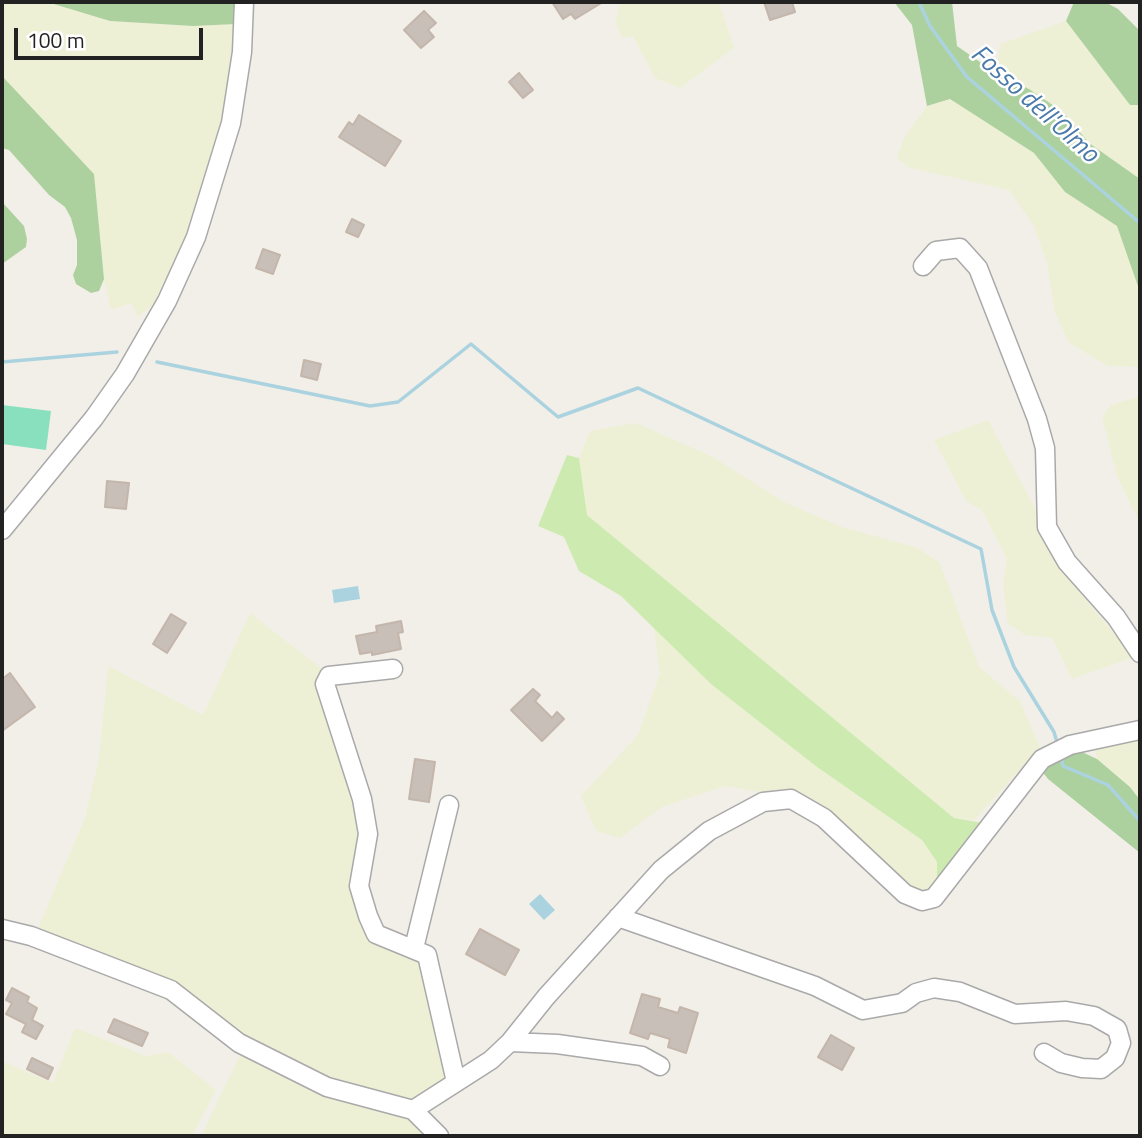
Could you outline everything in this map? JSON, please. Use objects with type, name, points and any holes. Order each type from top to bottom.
[{"type":"street","points":[[2,530],[94,418],[125,374],[167,302],[196,237],[231,123],[242,52],[244,2]]},
{"type":"street","points":[[923,266],[936,251],[960,248],[978,268],[1037,419],[1045,447],[1047,527],[1067,562],[1116,617],[1140,653]]},
{"type":"street","points":[[393,669],[328,676],[325,684],[362,799],[368,834],[359,886],[368,916],[376,934],[427,955],[456,1082]]},
{"type":"street","points":[[413,1110],[491,1060],[510,1042],[546,997],[661,870],[709,831],[763,802],[791,799],[824,818],[905,894],[922,901],[934,898],[1042,759],[1070,745],[1140,730]]},
{"type":"street","points":[[414,948],[449,805]]},
{"type":"street","points":[[618,916],[814,986],[863,1010],[902,1003],[916,993],[934,988],[960,992],[1015,1014],[1066,1011],[1094,1016],[1117,1029],[1121,1043],[1115,1058],[1101,1069],[1082,1069],[1061,1063],[1044,1053]]},
{"type":"street","points":[[2,929],[31,936],[171,990],[239,1044],[327,1087],[413,1110],[439,1136]]},
{"type":"street","points":[[510,1042],[556,1044],[642,1056],[660,1066]]},
{"type":"green space","points":[[2,2],[47,2],[110,21],[193,26],[236,24],[221,122],[188,235],[158,300],[138,317],[131,303],[111,310],[104,279],[94,174],[3,77]]},
{"type":"green space","points":[[47,2],[236,2],[236,24],[193,26],[110,21]]},
{"type":"green space","points":[[620,2],[719,2],[734,48],[680,88],[655,78],[633,36],[622,38],[616,23]]},
{"type":"green space","points":[[894,2],[952,2],[957,46],[996,73],[1029,89],[1063,112],[1089,143],[1140,179],[1140,292],[1117,226],[1065,192],[1034,153],[950,99],[927,106],[912,25]]},
{"type":"green space","points":[[1074,2],[1105,2],[1118,9],[1140,31],[1140,105],[1130,105],[1066,21]]},
{"type":"green space","points":[[1066,21],[1130,105],[1140,105],[1140,179],[1089,143],[1063,111],[1029,89],[996,73],[1000,44]]},
{"type":"green space","points":[[2,69],[3,77],[94,174],[104,279],[99,291],[91,293],[76,284],[73,275],[77,265],[77,240],[65,207],[49,195],[9,150],[2,148]]},
{"type":"green space","points":[[950,99],[1034,153],[1065,192],[1117,226],[1140,292],[1140,367],[1108,366],[1069,343],[1055,313],[1047,263],[1034,226],[1009,190],[910,168],[897,158],[904,138],[927,106]]},
{"type":"green space","points":[[3,203],[24,226],[27,239],[26,247],[2,264]]},
{"type":"green space","points":[[1140,396],[1140,524],[1117,476],[1102,417],[1111,405]]},
{"type":"green space","points":[[2,405],[51,411],[46,450],[2,444]]},
{"type":"green space","points":[[988,420],[1080,593],[1134,657],[1072,679],[1052,638],[1025,635],[1008,624],[1003,584],[1007,559],[982,510],[966,501],[934,440]]},
{"type":"green space","points":[[636,423],[713,457],[784,502],[842,527],[918,548],[940,563],[979,667],[1020,701],[1040,748],[974,820],[954,818],[587,515],[579,458],[590,431]]},
{"type":"green space","points":[[567,455],[579,458],[587,515],[954,818],[983,823],[937,884],[937,862],[922,840],[817,767],[711,684],[621,596],[579,571],[564,537],[538,526]]},
{"type":"green space","points":[[250,613],[326,672],[359,800],[365,917],[420,956],[439,1029],[445,1080],[436,1092],[408,1102],[331,1081],[241,1035],[174,983],[36,933],[85,818],[99,760],[108,666],[203,715]]},
{"type":"green space","points":[[654,628],[711,684],[817,767],[922,840],[937,862],[937,884],[924,891],[911,890],[825,811],[784,789],[759,792],[725,786],[662,807],[620,838],[596,831],[581,796],[638,735],[660,673]]},
{"type":"green space","points":[[1140,738],[1140,800],[1130,787],[1097,759],[1095,749]]},
{"type":"green space","points":[[1071,747],[1097,759],[1130,787],[1140,800],[1140,853],[1048,779],[1038,766]]},
{"type":"green space","points":[[75,1028],[146,1056],[168,1052],[216,1090],[192,1136],[2,1136],[2,1061],[53,1083]]},
{"type":"green space","points":[[241,1053],[325,1094],[412,1120],[427,1134],[201,1136]]},
{"type":"water","points":[[358,586],[360,599],[334,603],[332,590]]},
{"type":"water","points":[[540,894],[555,910],[544,920],[529,904]]},
{"type":"building","points":[[552,2],[603,2],[575,19],[571,14],[563,19]]},
{"type":"building","points":[[764,2],[792,2],[795,12],[770,20]]},
{"type":"building","points":[[424,11],[436,23],[428,30],[434,37],[421,48],[404,30]]},
{"type":"building","points":[[519,73],[533,90],[523,98],[509,82]]},
{"type":"building","points":[[359,115],[401,141],[385,166],[339,137],[349,122],[353,125]]},
{"type":"building","points":[[352,219],[364,225],[358,237],[346,232]]},
{"type":"building","points":[[263,249],[280,255],[273,274],[256,268]]},
{"type":"building","points":[[304,360],[321,364],[317,380],[301,376]]},
{"type":"building","points":[[107,481],[129,483],[126,509],[105,507]]},
{"type":"building","points":[[171,614],[186,623],[167,653],[153,644]]},
{"type":"building","points":[[401,621],[403,632],[398,633],[401,649],[372,655],[372,652],[360,654],[356,636],[377,632],[376,626]]},
{"type":"building","points":[[10,673],[35,707],[2,731],[2,679]]},
{"type":"building","points":[[533,689],[540,695],[535,701],[552,718],[557,712],[564,719],[542,741],[511,710]]},
{"type":"building","points":[[415,759],[435,762],[429,802],[409,799]]},
{"type":"building","points":[[480,929],[519,950],[505,975],[466,954]]},
{"type":"building","points":[[12,988],[29,997],[27,1002],[37,1008],[32,1020],[43,1026],[36,1039],[22,1032],[26,1024],[6,1014],[12,1003],[6,1000]]},
{"type":"building","points":[[642,994],[660,999],[658,1007],[678,1013],[680,1007],[698,1013],[686,1053],[668,1047],[670,1039],[650,1033],[648,1039],[630,1033]]},
{"type":"building","points":[[114,1019],[148,1033],[142,1046],[108,1032]]},
{"type":"building","points":[[831,1035],[854,1048],[842,1070],[818,1057]]},
{"type":"building","points":[[32,1058],[53,1068],[48,1079],[27,1069]]},
{"type":"waterway","name":"Fosso dell'Olmo","points":[[919,2],[930,26],[967,77],[1140,223]]},
{"type":"waterway","points":[[157,362],[370,406],[398,402],[471,344],[558,417],[638,388],[981,549],[992,610],[1014,667],[1056,739]]},
{"type":"waterway","points":[[2,362],[117,352]]},
{"type":"waterway","points":[[1062,761],[1063,766],[1108,785],[1140,821]]}]
